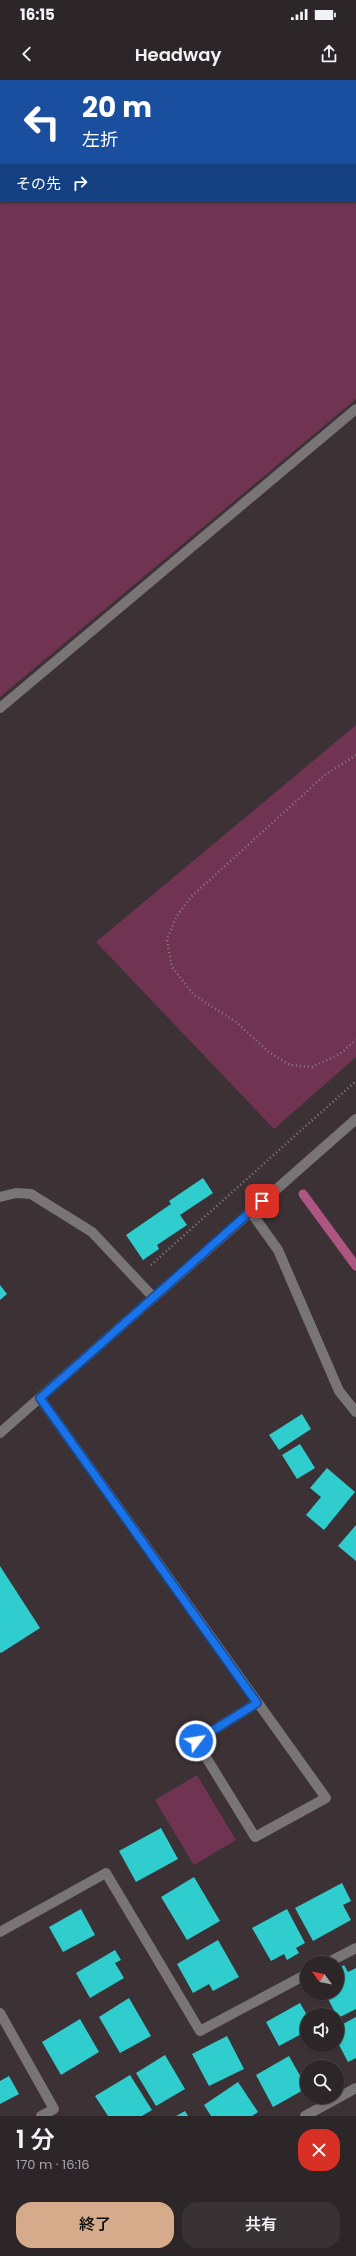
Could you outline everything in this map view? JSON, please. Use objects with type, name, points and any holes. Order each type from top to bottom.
[{"type":"street","points":[[0,708],[356,409]]},
{"type":"street","points":[[0,1433],[250,1211],[355,1122]]},
{"type":"street","points":[[0,1197],[16,1193],[31,1194],[92,1232],[153,1297]]},
{"type":"street","points":[[250,1211],[278,1250],[339,1391],[356,1412]]},
{"type":"street","points":[[40,1398],[326,1798],[255,1837],[196,1741],[257,1703]]},
{"type":"street","points":[[0,1932],[106,1873],[200,2031],[300,1978]]},
{"type":"street","points":[[341,1956],[356,1948]]},
{"type":"street","points":[[0,2013],[54,2109],[41,2116]]},
{"type":"street","points":[[305,2116],[356,2088]]},
{"type":"path","points":[[356,755],[324,775],[192,896],[176,917],[167,940],[172,968],[194,996],[236,1022],[269,1052],[290,1065],[312,1067],[340,1054],[356,1040]]},
{"type":"path","points":[[136,1278],[356,1081]]},
{"type":"shaded area","points":[[0,202],[356,202],[356,399],[0,697]]},
{"type":"shaded area","points":[[356,725],[356,1057],[274,1129],[96,942]]},
{"type":"shaded area","points":[[197,1775],[236,1840],[194,1865],[155,1800]]},
{"type":"building","points":[[203,1178],[213,1193],[180,1215],[187,1225],[157,1245],[159,1249],[143,1260],[126,1235],[171,1204],[169,1201]]},
{"type":"building","points":[[0,1285],[7,1294],[0,1300]]},
{"type":"building","points":[[302,1414],[311,1429],[279,1450],[269,1435]]},
{"type":"building","points":[[300,1444],[315,1468],[297,1479],[282,1455]]},
{"type":"building","points":[[327,1468],[355,1492],[324,1530],[306,1515],[321,1497],[310,1488]]},
{"type":"building","points":[[356,1525],[356,1561],[338,1546]]},
{"type":"building","points":[[0,1566],[40,1628],[1,1653],[0,1652]]},
{"type":"building","points":[[161,1828],[178,1859],[136,1882],[119,1851]]},
{"type":"building","points":[[194,1877],[220,1921],[187,1940],[161,1897]]},
{"type":"building","points":[[342,1883],[351,1901],[343,1905],[351,1920],[313,1941],[295,1908]]},
{"type":"building","points":[[81,1909],[95,1935],[63,1952],[49,1927]]},
{"type":"building","points":[[287,1909],[305,1943],[296,1948],[299,1953],[287,1960],[284,1954],[271,1961],[252,1928]]},
{"type":"building","points":[[218,1940],[239,1977],[213,1991],[209,1984],[193,1993],[177,1964]]},
{"type":"building","points":[[115,1950],[121,1960],[115,1963],[124,1978],[90,1998],[76,1973]]},
{"type":"building","points":[[344,1965],[348,1972],[356,1968],[356,2009],[344,2015],[344,2008],[333,2008],[329,2000],[344,2000]]},
{"type":"building","points":[[129,1998],[151,2036],[120,2053],[99,2017]]},
{"type":"building","points":[[300,2003],[303,2008],[300,2008],[300,2035],[279,2046],[266,2022]]},
{"type":"building","points":[[356,2017],[356,2058],[348,2062],[343,2052],[344,2052],[344,2023]]},
{"type":"building","points":[[80,2019],[99,2052],[61,2075],[42,2042]]},
{"type":"building","points":[[227,2036],[244,2069],[209,2086],[192,2054]]},
{"type":"building","points":[[165,2055],[185,2089],[156,2106],[136,2073]]},
{"type":"building","points":[[289,2056],[300,2076],[300,2092],[273,2107],[256,2075]]},
{"type":"building","points":[[130,2075],[152,2110],[142,2116],[108,2116],[95,2096]]},
{"type":"building","points":[[9,2076],[19,2094],[0,2104],[0,2081]]},
{"type":"building","points":[[238,2082],[258,2112],[252,2116],[211,2116],[204,2105]]},
{"type":"building","points":[[185,2111],[188,2116],[176,2116]]},
{"type":"waterway","points":[[303,1194],[356,1266]]},
{"type":"route","points":[[196,1741],[257,1703],[40,1398],[262,1201]]}]
